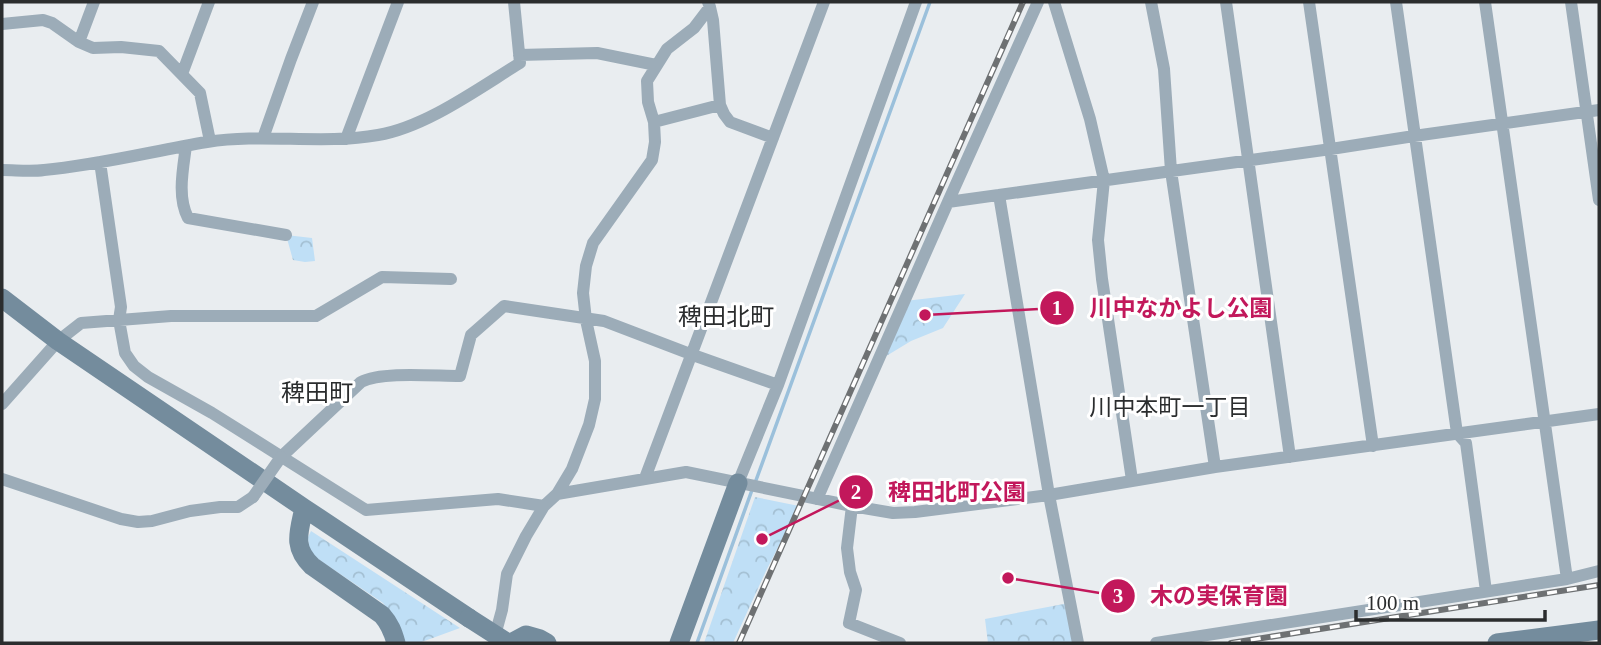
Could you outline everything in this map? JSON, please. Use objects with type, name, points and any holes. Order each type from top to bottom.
[{"type":"street","points":[[79,42],[94,2]]},
{"type":"street","points":[[182,74],[209,2]]},
{"type":"street","points":[[263,138],[313,2]]},
{"type":"street","points":[[346,139],[398,2]]},
{"type":"street","points":[[2,170],[43,171],[210,141],[263,138],[346,139],[380,135],[411,125],[444,109],[520,63],[514,2]]},
{"type":"street","points":[[645,478],[824,2]]},
{"type":"street","points":[[679,643],[742,484],[916,2]]},
{"type":"street","points":[[817,499],[1038,2]]},
{"type":"street","points":[[1054,2],[1090,119],[1104,180],[1098,240],[1132,480]]},
{"type":"street","points":[[1151,2],[1164,69],[1171,171],[1215,467]]},
{"type":"street","points":[[1226,2],[1290,457]]},
{"type":"street","points":[[1309,2],[1373,446]]},
{"type":"street","points":[[1395,2],[1457,433],[1466,443],[1486,591]]},
{"type":"street","points":[[1485,2],[1567,579]]},
{"type":"street","points":[[1571,2],[1593,111],[1599,200]]},
{"type":"street","points":[[709,4],[723,114],[730,122],[773,138]]},
{"type":"street","points":[[494,643],[507,574],[544,506],[557,494],[572,469],[589,425],[595,398],[595,361],[583,293],[586,266],[593,243],[652,160],[654,122],[648,102],[647,80],[667,50],[694,28],[709,4]]},
{"type":"street","points":[[2,24],[43,20],[93,48],[121,47],[159,51],[200,93],[210,141]]},
{"type":"street","points":[[519,55],[597,53],[656,65]]},
{"type":"street","points":[[654,122],[720,105]]},
{"type":"street","points":[[948,202],[1593,111]]},
{"type":"street","points":[[186,146],[181,179],[183,209],[188,218],[286,235]]},
{"type":"street","points":[[100,162],[121,307],[118,320],[125,354],[134,366],[148,377],[212,413],[366,510],[498,499],[544,506]]},
{"type":"street","points":[[999,195],[1049,495],[1077,643]]},
{"type":"street","points":[[2,404],[58,341],[81,323],[171,316],[316,316],[382,277],[451,279]]},
{"type":"street","points":[[2,298],[58,341],[469,618],[509,643],[526,635],[547,643]]},
{"type":"street","points":[[2,479],[121,519],[138,522],[190,511],[220,507],[238,508],[253,497],[281,457],[361,382],[368,378],[395,376],[460,376],[471,335],[504,306],[604,321],[778,385]]},
{"type":"street","points":[[557,494],[686,472],[804,498],[893,513],[915,512],[1049,495],[1215,467],[1599,414]]},
{"type":"street","points":[[852,506],[848,548],[850,572],[856,590],[849,622],[900,643]]},
{"type":"street","points":[[304,509],[298,543],[305,559],[382,615],[394,633],[396,643]]},
{"type":"street","points":[[1156,643],[1567,579],[1599,570]]},
{"type":"street","points":[[1497,643],[1599,630]]},
{"type":"green space","points":[[286,235],[312,238],[315,261],[293,260]]},
{"type":"green space","points":[[965,294],[943,328],[911,341],[878,361],[905,301]]},
{"type":"green space","points":[[755,497],[799,506],[733,643],[704,643]]},
{"type":"green space","points":[[311,531],[460,628],[419,643],[404,643],[398,623],[383,603],[309,553],[308,537]]},
{"type":"green space","points":[[1069,603],[1078,643],[988,643],[985,619]]},
{"type":"waterway","points":[[755,483],[930,2]]},
{"type":"waterway","points":[[697,643],[752,490]]},
{"type":"railway","points":[[739,643],[1023,2]]},
{"type":"railway","points":[[1231,643],[1599,585]]},
{"type":"place","name":"川中なかよし公園","points":[[925,315]]},
{"type":"place","name":"稗田北町公園","points":[[762,539]]},
{"type":"place","name":"木の実保育園","points":[[1008,578]]},
{"type":"district","name":"稗田北町","points":[[726,317]]},
{"type":"district","name":"稗田町","points":[[317,393]]},
{"type":"district","name":"川中本町一丁目","points":[[1170,407]]}]
